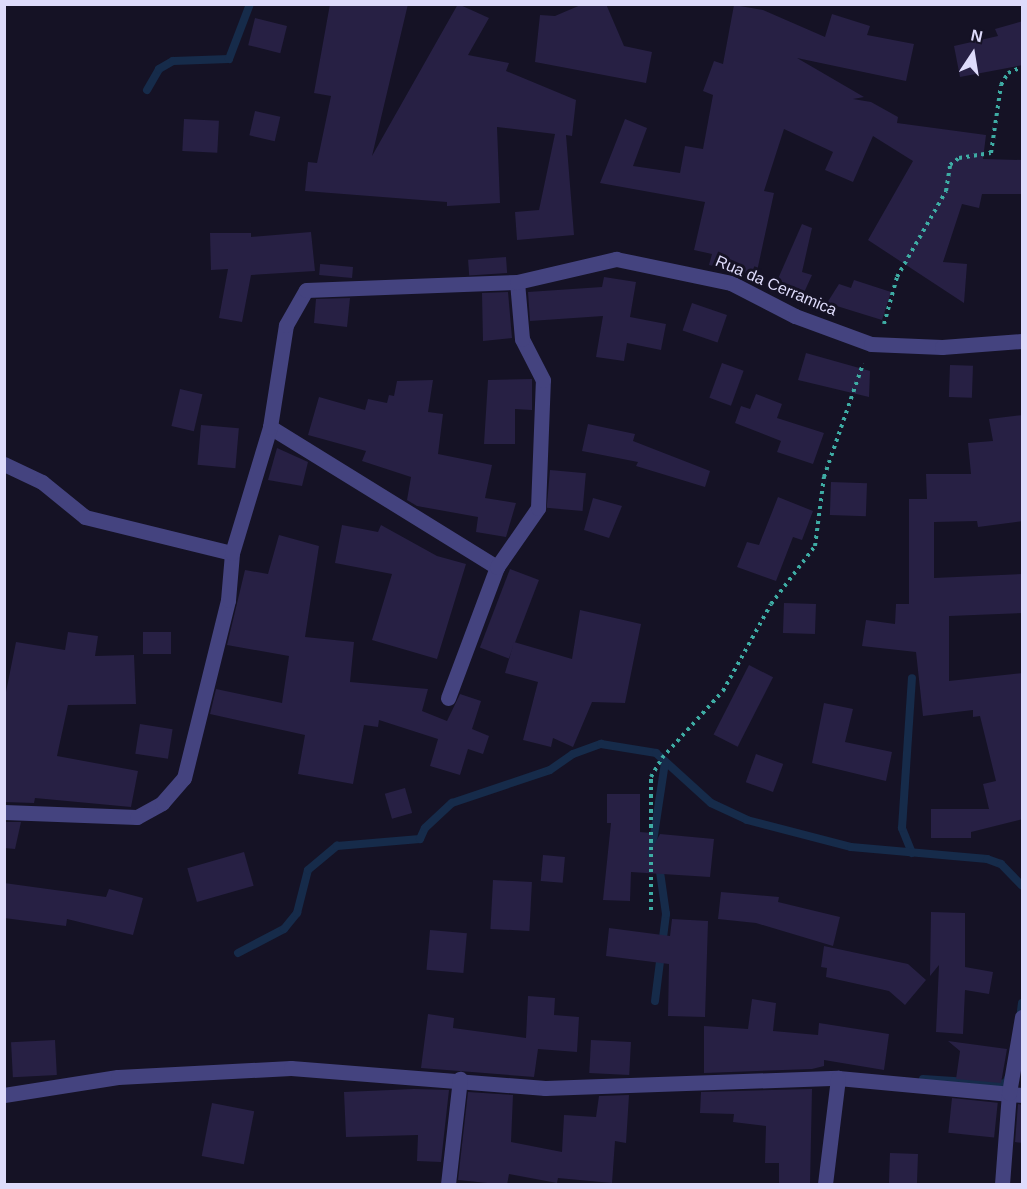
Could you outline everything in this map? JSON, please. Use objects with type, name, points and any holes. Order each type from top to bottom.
[{"type":"street","name":"Rua da Cerramica","points":[[270,427],[286,325],[306,290],[517,282],[616,259],[731,284],[795,316],[871,344],[942,347],[1023,341]]},
{"type":"street","points":[[447,698],[497,567],[538,508],[543,380],[522,339],[517,282]]},
{"type":"street","points":[[4,812],[137,817],[162,803],[184,778],[228,600],[232,553],[270,427],[497,567]]},
{"type":"street","points":[[4,464],[42,482],[85,517],[232,553]]},
{"type":"street","points":[[1002,1185],[1016,1094],[1023,1017]]},
{"type":"street","points":[[4,1095],[118,1077],[291,1068],[460,1079],[544,1088],[838,1078],[1016,1094]]},
{"type":"street","points":[[825,1185],[838,1078]]},
{"type":"street","points":[[448,1185],[460,1079]]},
{"type":"path","points":[[651,910],[651,777],[662,758],[723,691],[771,604],[815,546],[824,477],[837,429],[871,344],[880,334],[897,277],[946,191],[950,165],[959,158],[992,153],[1001,86],[1008,73],[1023,67]]},
{"type":"building","points":[[330,4],[408,4],[372,156],[458,4],[489,18],[468,55],[509,63],[506,71],[576,100],[572,136],[566,135],[574,235],[517,240],[515,212],[539,210],[555,134],[497,127],[500,203],[447,206],[447,202],[305,191],[308,162],[317,163],[331,96],[314,93]]},
{"type":"building","points":[[583,4],[606,4],[624,46],[652,52],[646,83],[535,62],[540,15],[555,16]]},
{"type":"building","points":[[734,5],[763,10],[825,37],[832,14],[870,26],[867,35],[914,44],[906,81],[797,58],[864,97],[853,99],[871,102],[898,117],[897,123],[986,135],[983,159],[1023,160],[1023,194],[982,194],[979,208],[962,204],[943,262],[967,264],[964,303],[868,240],[913,161],[873,136],[853,182],[825,170],[833,152],[784,129],[764,191],[774,193],[756,276],[709,265],[712,254],[694,250],[705,202],[600,183],[625,119],[647,128],[633,166],[680,173],[685,146],[703,149],[713,95],[703,91],[714,61],[723,64]]},
{"type":"building","points":[[255,18],[287,26],[280,53],[248,45]]},
{"type":"building","points":[[1023,21],[1023,65],[960,77],[954,46],[998,36],[995,29]]},
{"type":"building","points":[[255,111],[280,117],[275,141],[249,135]]},
{"type":"building","points":[[184,119],[219,121],[217,153],[182,151]]},
{"type":"building","points":[[802,224],[812,228],[802,272],[812,275],[802,297],[774,288]]},
{"type":"building","points":[[311,232],[315,271],[251,275],[242,322],[219,318],[228,269],[211,270],[210,233],[251,233],[251,237]]},
{"type":"building","points":[[506,257],[507,273],[469,276],[468,260]]},
{"type":"building","points":[[320,264],[353,267],[352,278],[319,275]]},
{"type":"building","points":[[604,277],[636,282],[630,317],[666,324],[661,350],[627,343],[624,361],[596,357],[603,316],[530,321],[528,292],[602,287]]},
{"type":"building","points":[[854,280],[891,292],[882,320],[827,303],[839,284],[851,288]]},
{"type":"building","points":[[508,292],[512,338],[483,341],[482,293]]},
{"type":"building","points":[[350,298],[347,327],[314,323],[316,299]]},
{"type":"building","points":[[692,303],[727,315],[718,342],[683,330]]},
{"type":"building","points":[[806,353],[870,371],[869,397],[798,380]]},
{"type":"building","points":[[722,363],[744,371],[731,406],[709,398]]},
{"type":"building","points":[[950,365],[973,366],[972,398],[949,397]]},
{"type":"building","points":[[532,379],[532,410],[515,409],[515,444],[484,444],[488,380]]},
{"type":"building","points":[[433,380],[428,412],[443,414],[438,454],[492,465],[485,498],[516,503],[506,537],[476,532],[478,517],[417,506],[407,500],[411,477],[362,461],[366,451],[308,435],[319,397],[365,410],[368,399],[387,403],[389,395],[394,396],[397,381]]},
{"type":"building","points":[[180,389],[202,394],[194,431],[171,426]]},
{"type":"building","points":[[756,394],[782,404],[777,418],[824,433],[813,464],[777,452],[781,441],[735,423],[741,406],[750,409]]},
{"type":"building","points":[[1023,415],[1023,521],[978,527],[977,521],[934,522],[934,578],[1023,574],[1023,613],[949,616],[949,681],[1023,673],[1023,819],[971,832],[971,838],[931,838],[931,809],[989,809],[983,784],[996,781],[980,716],[973,717],[973,710],[923,716],[916,652],[862,646],[866,620],[895,624],[896,604],[909,604],[909,499],[927,499],[926,474],[971,474],[968,443],[993,441],[989,419]]},
{"type":"building","points":[[588,424],[635,434],[633,441],[710,471],[705,487],[636,466],[638,462],[582,451]]},
{"type":"building","points":[[201,425],[239,428],[235,468],[198,465]]},
{"type":"building","points":[[277,448],[308,462],[302,486],[268,480]]},
{"type":"building","points":[[550,470],[586,473],[583,511],[547,508]]},
{"type":"building","points":[[831,482],[867,483],[866,516],[830,515]]},
{"type":"building","points":[[778,497],[813,511],[802,540],[793,537],[776,581],[737,567],[747,542],[759,545]]},
{"type":"building","points":[[593,498],[622,506],[609,538],[584,530]]},
{"type":"building","points":[[342,525],[378,532],[381,525],[437,556],[466,564],[437,659],[372,640],[392,574],[335,563]]},
{"type":"building","points":[[279,535],[319,546],[305,637],[354,642],[350,682],[428,689],[422,711],[447,721],[460,694],[481,701],[472,729],[489,736],[483,754],[468,749],[460,775],[430,766],[438,739],[379,720],[378,727],[364,725],[353,784],[298,774],[305,735],[210,714],[216,689],[282,703],[289,656],[227,645],[245,570],[268,574]]},
{"type":"building","points":[[510,569],[539,580],[509,659],[480,647]]},
{"type":"building","points":[[784,603],[816,604],[815,634],[783,633]]},
{"type":"building","points":[[580,610],[641,624],[625,703],[592,702],[573,747],[553,738],[551,747],[523,740],[538,682],[505,673],[514,642],[572,659]]},
{"type":"building","points":[[68,632],[98,636],[95,656],[134,655],[136,704],[68,705],[57,756],[138,771],[131,807],[35,798],[34,803],[4,802],[4,702],[16,642],[65,650]]},
{"type":"building","points":[[143,632],[171,632],[171,654],[143,654]]},
{"type":"building","points":[[749,665],[773,677],[738,747],[714,734]]},
{"type":"building","points":[[824,703],[853,709],[845,742],[892,752],[886,781],[812,763]]},
{"type":"building","points":[[140,724],[173,729],[168,759],[135,754]]},
{"type":"building","points":[[756,754],[783,764],[773,792],[746,782]]},
{"type":"building","points":[[405,788],[412,813],[392,819],[385,794]]},
{"type":"building","points":[[607,794],[640,794],[640,832],[652,833],[647,858],[660,834],[714,839],[710,877],[631,872],[630,901],[603,900],[611,823],[607,823]]},
{"type":"building","points":[[4,822],[21,822],[15,849],[4,848]]},
{"type":"building","points":[[244,852],[254,886],[197,902],[187,868]]},
{"type":"building","points":[[543,855],[565,857],[563,883],[541,881]]},
{"type":"building","points":[[493,880],[532,882],[529,931],[490,929]]},
{"type":"building","points":[[4,883],[106,897],[109,889],[143,898],[133,935],[67,919],[66,926],[4,918]]},
{"type":"building","points":[[721,892],[779,897],[778,902],[840,917],[833,946],[756,923],[718,919]]},
{"type":"building","points":[[931,912],[965,913],[965,967],[993,972],[989,994],[965,990],[963,1034],[936,1032],[939,965],[930,976]]},
{"type":"building","points":[[672,919],[708,921],[705,1017],[668,1016],[669,964],[606,956],[609,928],[670,936]]},
{"type":"building","points":[[430,930],[467,933],[463,973],[427,970]]},
{"type":"building","points":[[824,946],[908,964],[926,980],[905,1005],[889,991],[826,977],[827,968],[821,967]]},
{"type":"building","points":[[528,996],[555,998],[554,1015],[579,1017],[577,1052],[538,1049],[534,1077],[421,1068],[428,1014],[454,1018],[453,1028],[526,1038]]},
{"type":"building","points":[[752,999],[776,1003],[773,1031],[818,1035],[819,1023],[889,1034],[884,1070],[824,1060],[824,1066],[812,1069],[704,1073],[704,1026],[748,1029]]},
{"type":"building","points":[[55,1040],[57,1075],[13,1077],[11,1042]]},
{"type":"building","points":[[591,1040],[631,1042],[629,1075],[589,1073]]},
{"type":"building","points":[[948,1041],[1007,1049],[1001,1083],[956,1079],[960,1051]]},
{"type":"building","points":[[812,1089],[810,1185],[779,1185],[779,1163],[765,1163],[766,1126],[733,1122],[734,1114],[700,1113],[701,1092]]},
{"type":"building","points":[[449,1090],[441,1162],[417,1161],[418,1135],[346,1137],[344,1092]]},
{"type":"building","points":[[468,1092],[513,1095],[511,1142],[562,1152],[564,1115],[596,1117],[599,1096],[629,1095],[626,1143],[615,1141],[612,1183],[558,1178],[557,1183],[509,1174],[507,1185],[458,1180]]},
{"type":"building","points":[[952,1098],[998,1103],[994,1138],[948,1133]]},
{"type":"building","points":[[212,1103],[254,1111],[244,1164],[202,1156]]},
{"type":"building","points":[[1018,1104],[1023,1105],[1023,1143],[1015,1142]]},
{"type":"building","points":[[890,1153],[918,1154],[917,1184],[889,1184]]},
{"type":"waterway","points":[[147,90],[159,69],[173,61],[229,59],[250,4]]},
{"type":"waterway","points":[[912,678],[902,828],[912,853]]},
{"type":"waterway","points":[[238,953],[284,929],[297,913],[308,870],[337,846],[420,839],[425,828],[452,803],[550,770],[573,754],[601,744],[656,753],[711,803],[747,820],[851,847],[987,859],[1001,864],[1022,886]]},
{"type":"waterway","points":[[655,1001],[666,914],[659,865],[651,855],[665,762]]},
{"type":"waterway","points":[[1020,1019],[1022,1003]]},
{"type":"waterway","points":[[923,1079],[1000,1084],[1006,1083],[1009,1076]]}]
